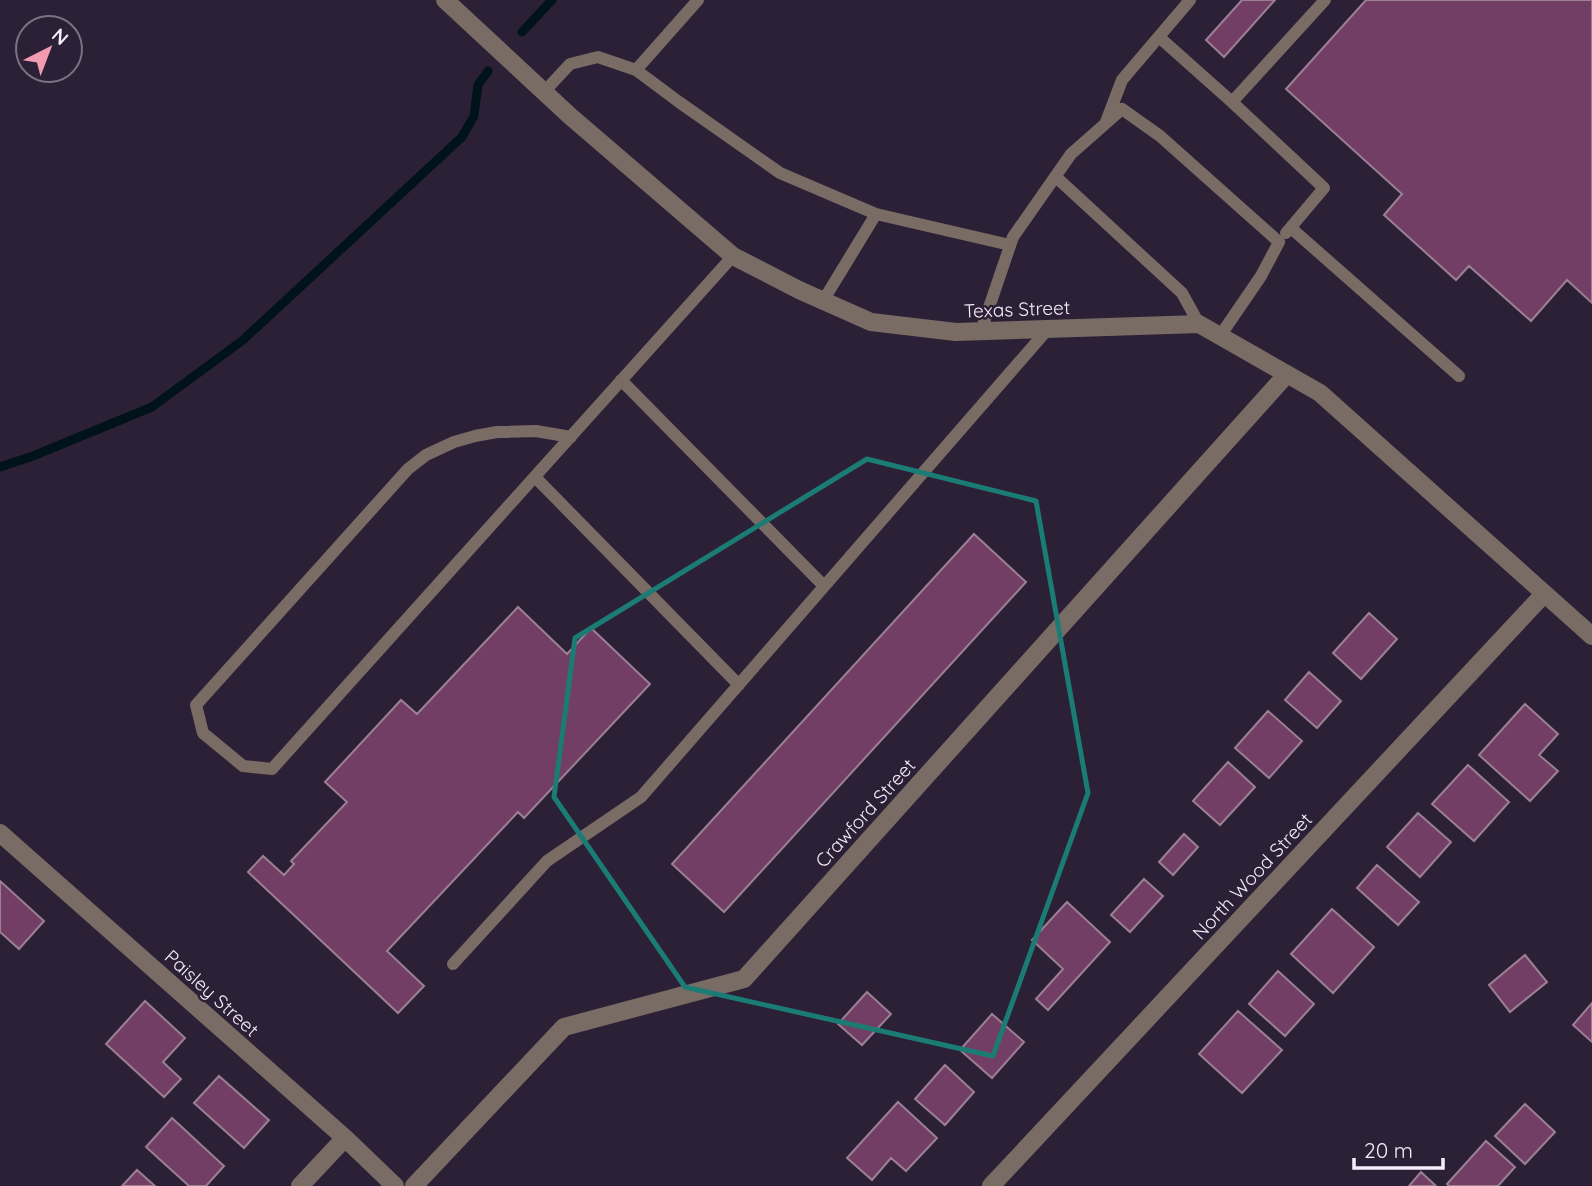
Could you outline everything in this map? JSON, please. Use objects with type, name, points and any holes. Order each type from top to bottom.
[{"type":"street","name":"Texas Street","points":[[445,0],[570,116],[733,256],[871,322],[956,332],[1199,324]]},
{"type":"street","points":[[1199,324],[1320,393],[1592,636]]},
{"type":"street","name":"Crawford Street","points":[[414,1186],[564,1027],[744,979],[1287,374]]},
{"type":"street","name":"North Wood Street","points":[[991,1186],[1544,594]]},
{"type":"street","name":"Paisley Street","points":[[0,833],[345,1138],[395,1186]]},
{"type":"street","points":[[300,1186],[345,1138]]},
{"type":"lane","points":[[636,70],[698,0]]},
{"type":"lane","points":[[1106,124],[1122,80],[1190,0]]},
{"type":"lane","points":[[1232,102],[1325,0]]},
{"type":"lane","points":[[1159,37],[1324,188],[1279,242],[1261,276],[1220,336]]},
{"type":"lane","points":[[544,92],[570,64],[598,57],[636,70],[780,173],[876,214],[1010,245]]},
{"type":"lane","points":[[981,331],[1013,237],[1071,154],[1122,109],[1160,136],[1279,242]]},
{"type":"lane","points":[[1056,177],[1182,293],[1199,324]]},
{"type":"lane","points":[[824,301],[876,214]]},
{"type":"lane","points":[[1290,228],[1459,376]]},
{"type":"lane","points":[[571,437],[536,431],[498,432],[453,442],[426,454],[408,469],[196,705],[203,733],[243,766],[272,769],[571,437],[733,256]]},
{"type":"lane","points":[[453,964],[547,861],[641,797],[1048,329]]},
{"type":"lane","points":[[621,380],[824,586]]},
{"type":"lane","points":[[535,477],[739,685]]},
{"type":"highlighted area","points":[[867,459],[1036,501],[1088,793],[993,1056],[685,987],[554,797],[575,638]]},
{"type":"building","points":[[1242,0],[1275,0],[1224,57],[1206,40]]},
{"type":"building","points":[[1366,0],[1592,0],[1592,303],[1567,280],[1531,321],[1469,266],[1456,280],[1384,215],[1402,194],[1286,89]]},
{"type":"building","points":[[974,534],[1026,582],[724,912],[672,864]]},
{"type":"building","points":[[518,607],[567,654],[591,628],[650,684],[524,818],[518,812],[387,951],[424,986],[398,1013],[248,872],[263,856],[284,875],[294,864],[291,861],[347,802],[325,782],[401,700],[417,714]]},
{"type":"building","points":[[1369,613],[1397,639],[1361,679],[1333,653]]},
{"type":"building","points":[[1309,672],[1341,701],[1317,728],[1285,700]]},
{"type":"building","points":[[1525,704],[1558,734],[1539,755],[1558,771],[1530,801],[1479,755]]},
{"type":"building","points":[[1268,711],[1302,741],[1269,778],[1235,748]]},
{"type":"building","points":[[1228,762],[1255,787],[1220,825],[1193,801]]},
{"type":"building","points":[[1468,765],[1509,802],[1474,841],[1432,804]]},
{"type":"building","points":[[1418,813],[1451,842],[1420,877],[1387,847]]},
{"type":"building","points":[[1184,834],[1198,847],[1173,875],[1159,862]]},
{"type":"building","points":[[1377,865],[1419,902],[1398,925],[1357,888]]},
{"type":"building","points":[[1144,879],[1163,896],[1130,932],[1111,915]]},
{"type":"building","points":[[0,881],[44,921],[19,949],[0,932]]},
{"type":"building","points":[[1067,902],[1110,942],[1048,1010],[1036,999],[1063,969],[1032,940]]},
{"type":"building","points":[[1332,909],[1374,947],[1333,993],[1291,954]]},
{"type":"building","points":[[1525,955],[1547,982],[1510,1012],[1489,985]]},
{"type":"building","points":[[1278,971],[1314,1004],[1285,1036],[1249,1004]]},
{"type":"building","points":[[867,992],[891,1014],[862,1045],[838,1024]]},
{"type":"building","points":[[145,1001],[185,1038],[163,1062],[181,1079],[164,1097],[106,1044]]},
{"type":"building","points":[[1592,1003],[1592,1042],[1573,1025]]},
{"type":"building","points":[[1238,1011],[1282,1050],[1242,1093],[1199,1054]]},
{"type":"building","points":[[992,1014],[1024,1042],[992,1078],[960,1050]]},
{"type":"building","points":[[945,1065],[974,1092],[945,1125],[915,1099]]},
{"type":"building","points":[[219,1076],[269,1120],[244,1148],[194,1103]]},
{"type":"building","points":[[898,1102],[937,1138],[906,1171],[891,1158],[872,1180],[847,1158]]},
{"type":"building","points":[[1525,1104],[1555,1132],[1525,1164],[1495,1136]]},
{"type":"building","points":[[172,1118],[224,1166],[206,1186],[189,1186],[146,1147]]},
{"type":"building","points":[[1486,1141],[1515,1167],[1498,1186],[1449,1186],[1447,1184]]},
{"type":"building","points":[[137,1170],[155,1186],[122,1186]]},
{"type":"building","points":[[1421,1172],[1436,1186],[1409,1186]]},
{"type":"waterway","points":[[522,32],[552,0]]},
{"type":"waterway","points":[[0,467],[152,407],[243,340],[462,137],[474,116],[478,85],[488,71]]}]
